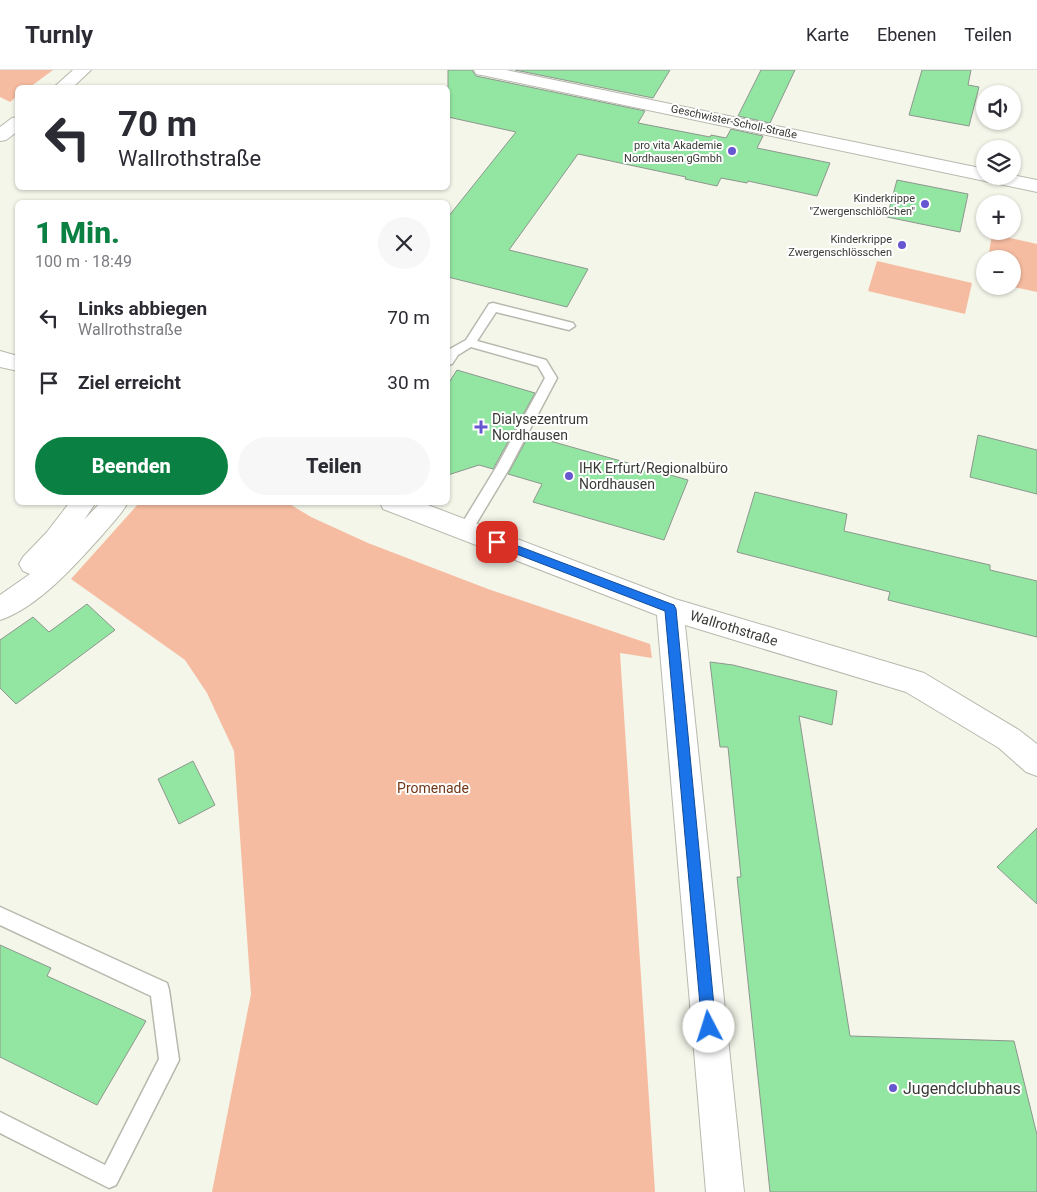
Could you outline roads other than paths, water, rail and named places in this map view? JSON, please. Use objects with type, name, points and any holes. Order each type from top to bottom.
[{"type":"street","points":[[64,85],[82,70]]},
{"type":"street","name":"Geschwister-Scholl-Straße","points":[[482,70],[976,173]]},
{"type":"street","points":[[0,136],[15,124]]},
{"type":"street","points":[[1021,183],[1037,186]]},
{"type":"street","points":[[0,359],[15,363]]},
{"type":"street","points":[[0,598],[56,539],[82,505]]},
{"type":"street","points":[[0,609],[32,588],[80,542],[113,505]]},
{"type":"street","name":"Wallrothstraße","points":[[400,505],[670,609],[914,682],[1009,739],[1037,762]]},
{"type":"street","points":[[670,609],[725,1192]]},
{"type":"lane","points":[[450,358],[454,352],[470,343],[493,307],[569,326]]},
{"type":"lane","points":[[465,530],[502,469],[551,378],[542,363],[470,343]]},
{"type":"lane","points":[[0,916],[160,990],[169,1060],[109,1178],[0,1122]]},
{"type":"place","name":"pro vita Akademie Nordhausen gGmbh","points":[[732,151]]},
{"type":"place","name":"Kinderkrippe \"Zwergenschlößchen\"","points":[[925,204]]},
{"type":"place","name":"Kinderkrippe Zwergenschlösschen","points":[[902,245]]},
{"type":"place","name":"Dialysezentrum Nordhausen","points":[[481,427]]},
{"type":"place","name":"IHK Erfurt/Regionalbüro Nordhausen","points":[[569,476]]},
{"type":"place","name":"Jugendclubhaus","points":[[893,1088]]},
{"type":"park label","name":"Promenade","points":[[433,788]]}]
